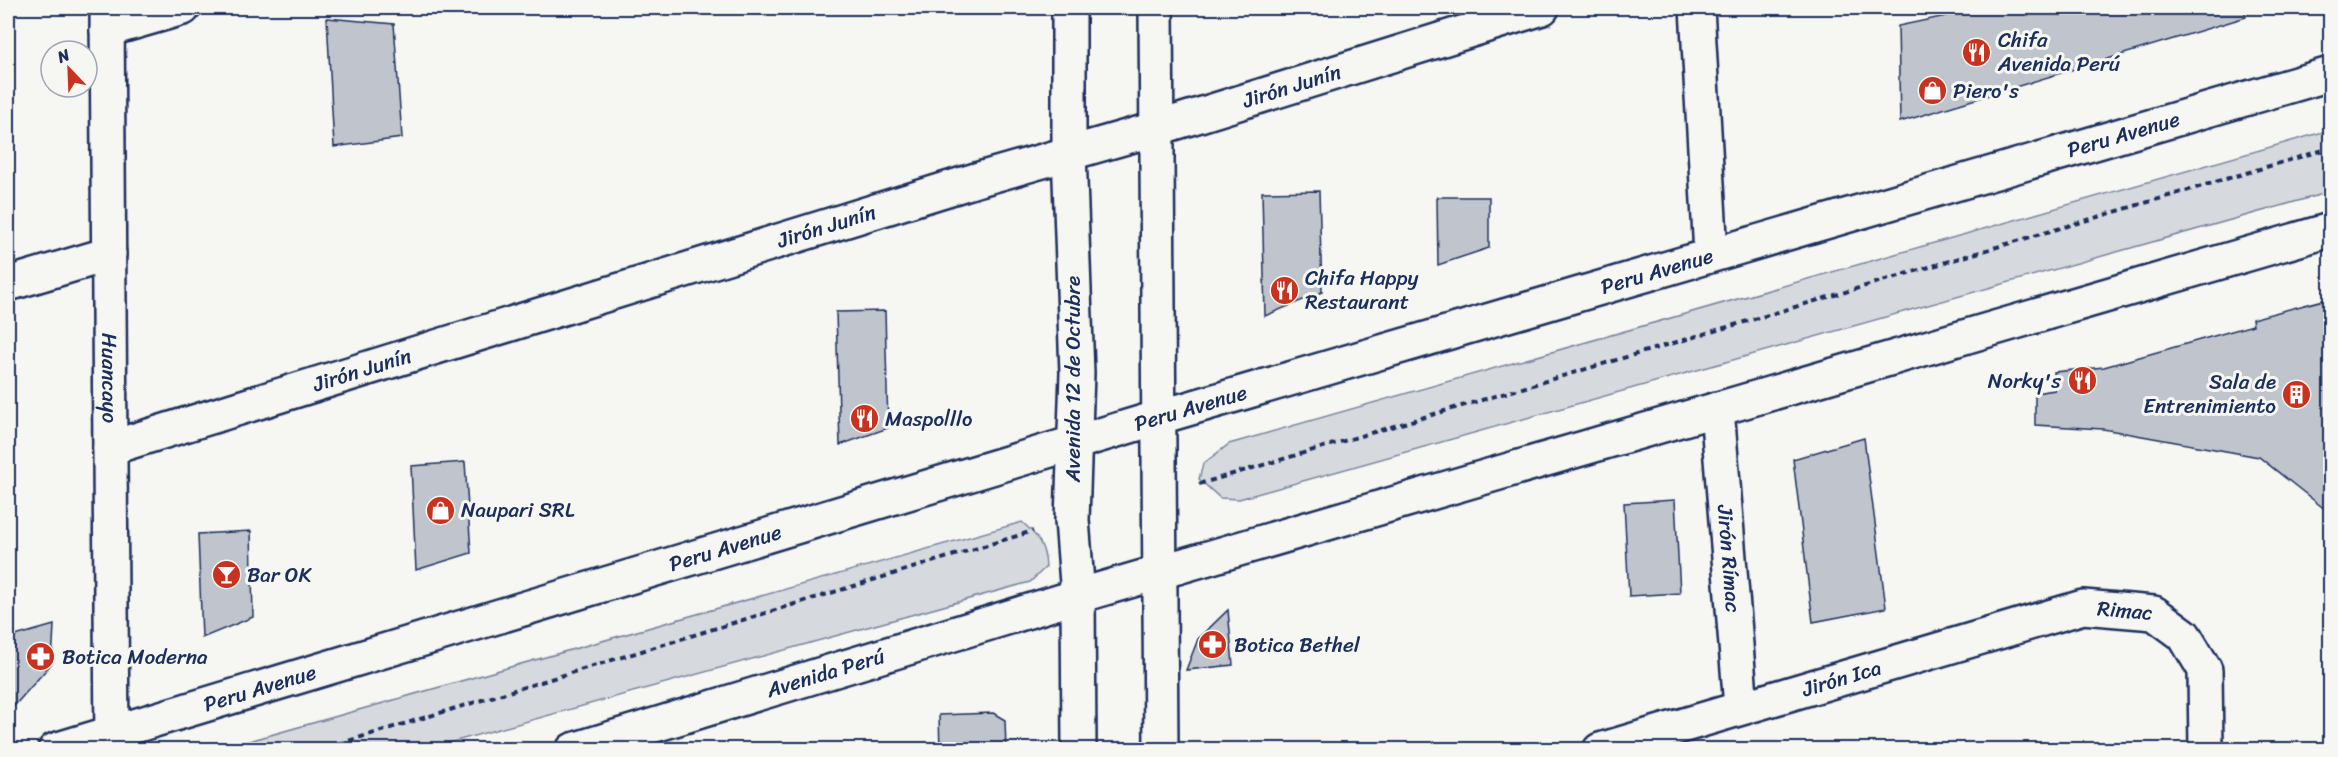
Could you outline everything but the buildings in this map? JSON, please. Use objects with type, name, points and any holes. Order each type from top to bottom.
[{"type":"main road","points":[[107,19],[183,8]]},
{"type":"main road","name":"Avenida 12 de Octubre","points":[[1069,8],[1069,152],[1077,373],[1072,445],[1072,520],[1078,596],[1079,750]]},
{"type":"main road","points":[[1156,8],[1162,571],[1161,750]]},
{"type":"main road","name":"Jirón Junín","points":[[110,448],[1069,152],[1158,128],[1542,8]]},
{"type":"main road","points":[[1697,8],[1711,254]]},
{"type":"main road","name":"Huancayo","points":[[107,19],[112,741]]},
{"type":"main road","name":"Peru Avenue","points":[[55,750],[112,741],[1160,417],[2331,74]]},
{"type":"main road","points":[[1078,596],[2331,230]]},
{"type":"main road","points":[[8,284],[109,254]]},
{"type":"main road","name":"Jirón Rímac","points":[[1717,409],[1741,707]]},
{"type":"main road","name":"Avenida Perú","points":[[573,750],[1078,596]]},
{"type":"main road","name":"Jirón Ica","points":[[1600,750],[2083,607]]},
{"type":"main road","name":"Rimac","points":[[2083,607],[2154,613],[2184,635],[2205,670],[2206,750]]},
{"type":"path","points":[[1161,496],[2331,148]]},
{"type":"path","points":[[319,750],[1072,520]]},
{"type":"shaded area","points":[[2330,130],[2330,192],[1239,499],[1220,498],[1199,479],[1203,464],[1229,444]]},
{"type":"shaded area","points":[[1022,522],[1040,542],[1046,567],[1030,582],[427,749],[221,749]]},
{"type":"place","name":"Chifa Avenida Perú","points":[[1977,52]]},
{"type":"place","name":"Piero's","points":[[1932,91]]},
{"type":"place","name":"Chifa Happy Restaurant","points":[[1284,290]]},
{"type":"place","name":"Norky's","points":[[2082,381]]},
{"type":"place","name":"Sala de Entrenimiento","points":[[2297,394]]},
{"type":"place","name":"Maspolllo","points":[[864,419]]},
{"type":"place","name":"Naupari SRL","points":[[440,510]]},
{"type":"place","name":"Bar OK","points":[[226,575]]},
{"type":"place","name":"Botica Bethel","points":[[1213,645]]},
{"type":"place","name":"Botica Moderna","points":[[41,657]]}]
